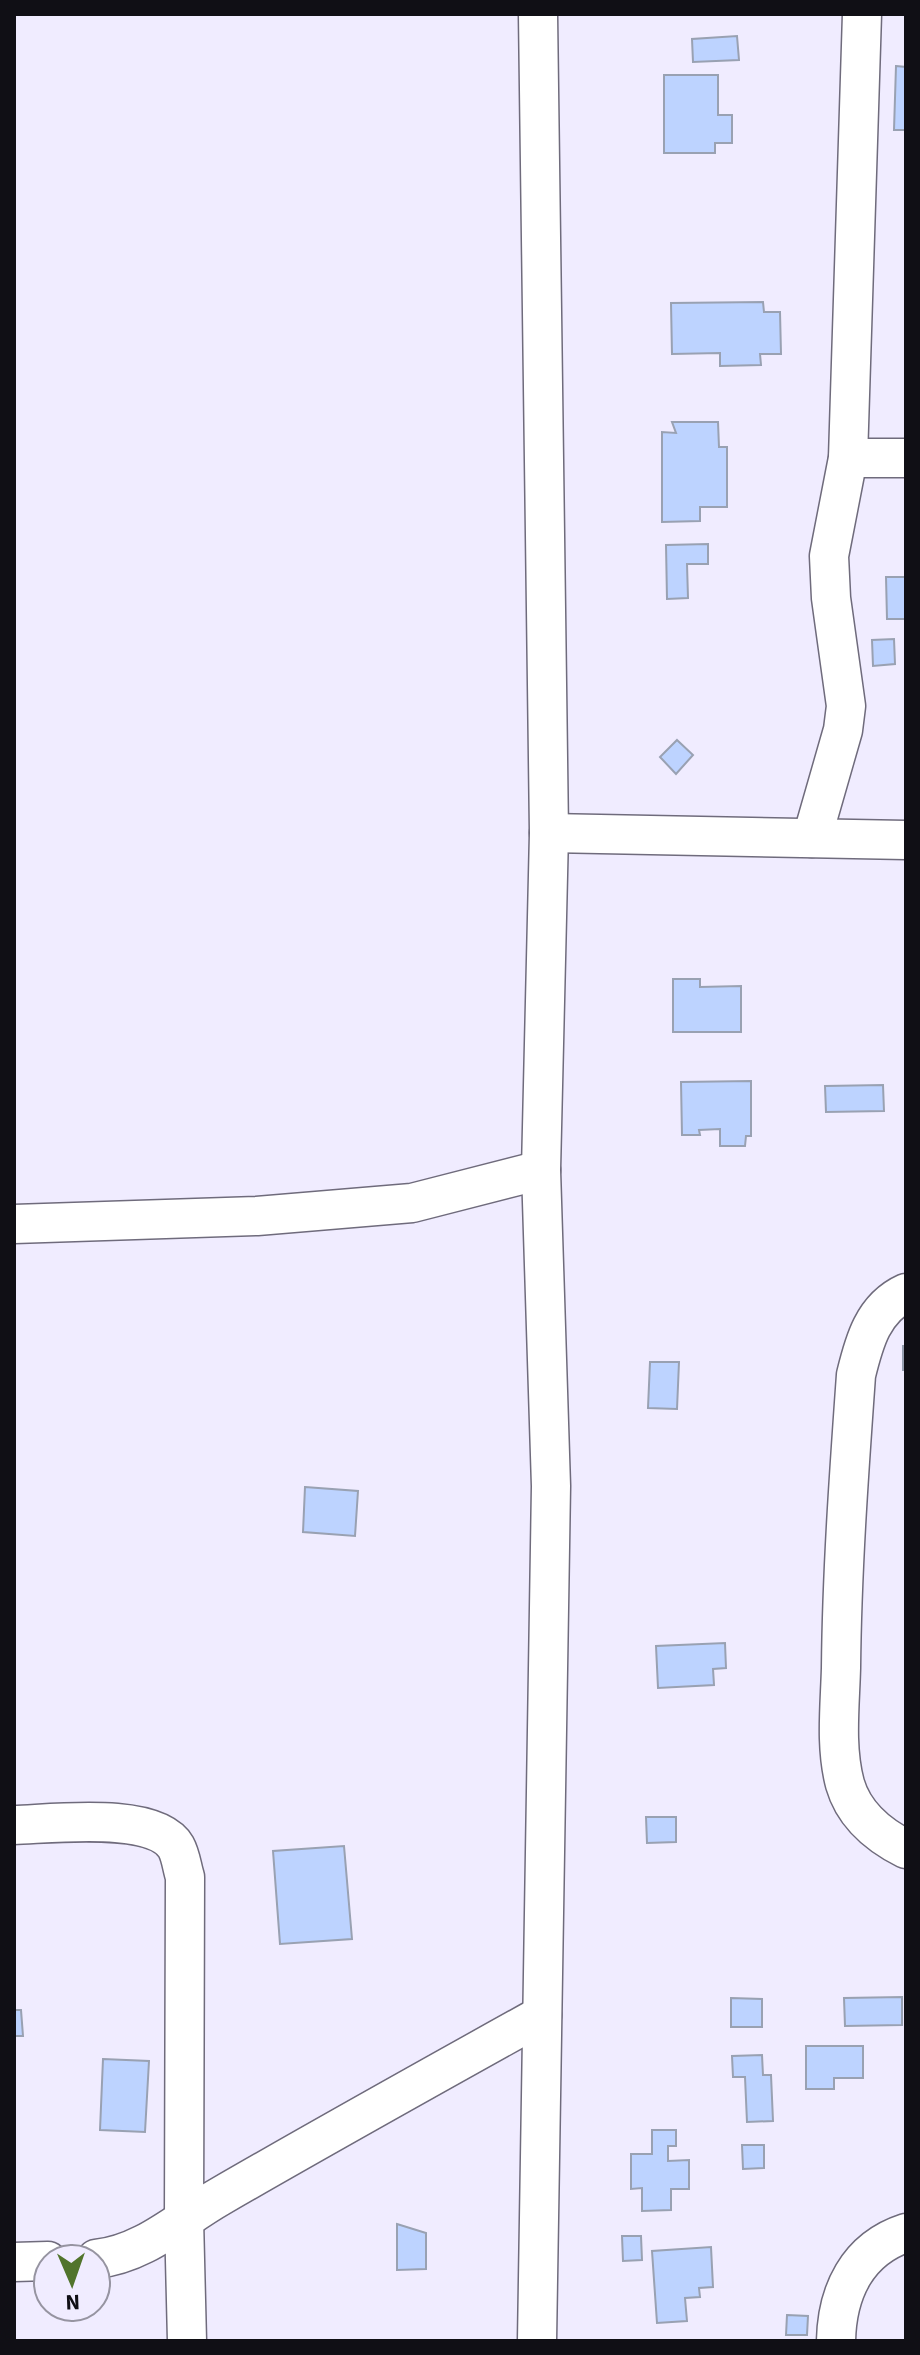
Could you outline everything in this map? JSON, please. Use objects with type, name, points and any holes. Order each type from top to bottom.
[{"type":"street","points":[[537,2341],[551,1486],[541,1170],[549,833],[538,14]]},
{"type":"street","points":[[812,838],[843,730],[846,706],[831,598],[829,556],[848,458],[862,14]]},
{"type":"street","points":[[848,458],[906,458]]},
{"type":"street","points":[[549,833],[906,840]]},
{"type":"street","points":[[14,1224],[257,1216],[412,1203],[541,1170]]},
{"type":"street","points":[[906,1293],[886,1307],[872,1324],[856,1375],[843,1555],[839,1757],[846,1787],[862,1817],[881,1835],[906,1849]]},
{"type":"street","points":[[14,1825],[128,1823],[158,1831],[176,1846],[185,1877],[184,2219],[187,2341]]},
{"type":"street","points":[[112,2255],[127,2252],[161,2235],[215,2199],[542,2015]]},
{"type":"street","points":[[836,2341],[839,2305],[853,2273],[866,2256],[883,2242],[906,2233]]},
{"type":"building","points":[[737,36],[739,60],[693,62],[692,39]]},
{"type":"building","points":[[896,66],[906,67],[906,130],[894,130]]},
{"type":"building","points":[[664,75],[718,75],[718,115],[732,115],[732,143],[715,143],[715,153],[664,153]]},
{"type":"building","points":[[763,302],[764,312],[780,312],[781,354],[760,354],[761,365],[720,366],[720,353],[672,354],[671,303]]},
{"type":"building","points":[[672,422],[718,422],[719,447],[727,447],[727,507],[700,507],[700,521],[662,522],[662,432],[676,433]]},
{"type":"building","points":[[708,544],[708,564],[687,564],[688,598],[667,599],[666,545]]},
{"type":"building","points":[[886,577],[906,577],[906,619],[887,619]]},
{"type":"building","points":[[894,639],[895,664],[873,666],[872,640]]},
{"type":"building","points":[[677,740],[693,755],[676,774],[660,757]]},
{"type":"building","points":[[673,979],[700,979],[700,987],[741,986],[741,1032],[673,1032]]},
{"type":"building","points":[[751,1081],[751,1136],[746,1136],[745,1146],[720,1146],[720,1129],[699,1130],[700,1135],[682,1135],[681,1082]]},
{"type":"building","points":[[883,1085],[884,1111],[826,1112],[825,1086]]},
{"type":"building","points":[[903,1346],[906,1346],[906,1370],[903,1370]]},
{"type":"building","points":[[650,1362],[679,1362],[677,1409],[648,1408]]},
{"type":"building","points":[[305,1487],[358,1491],[355,1536],[303,1532]]},
{"type":"building","points":[[725,1643],[726,1668],[713,1669],[714,1685],[658,1688],[656,1646]]},
{"type":"building","points":[[646,1817],[676,1817],[676,1842],[647,1843]]},
{"type":"building","points":[[344,1846],[352,1939],[280,1944],[273,1851]]},
{"type":"building","points":[[902,1997],[902,2025],[845,2026],[844,1998]]},
{"type":"building","points":[[731,1998],[762,1999],[762,2027],[731,2027]]},
{"type":"building","points":[[14,2010],[21,2010],[23,2036],[14,2036]]},
{"type":"building","points":[[806,2046],[863,2046],[863,2078],[834,2078],[834,2089],[806,2089]]},
{"type":"building","points":[[762,2055],[763,2075],[771,2075],[773,2121],[747,2122],[745,2077],[733,2077],[732,2056]]},
{"type":"building","points":[[103,2059],[149,2061],[145,2132],[100,2130]]},
{"type":"building","points":[[652,2130],[676,2130],[676,2146],[668,2146],[668,2161],[689,2160],[689,2189],[671,2189],[671,2210],[642,2211],[642,2188],[631,2189],[631,2154],[652,2154]]},
{"type":"building","points":[[742,2145],[764,2145],[764,2168],[743,2169]]},
{"type":"building","points":[[397,2224],[426,2233],[426,2269],[397,2270]]},
{"type":"building","points":[[622,2236],[641,2236],[642,2260],[623,2261]]},
{"type":"building","points":[[711,2247],[713,2287],[699,2288],[700,2297],[685,2298],[687,2321],[657,2323],[652,2251]]},
{"type":"building","points":[[787,2315],[808,2316],[807,2335],[786,2335]]}]
